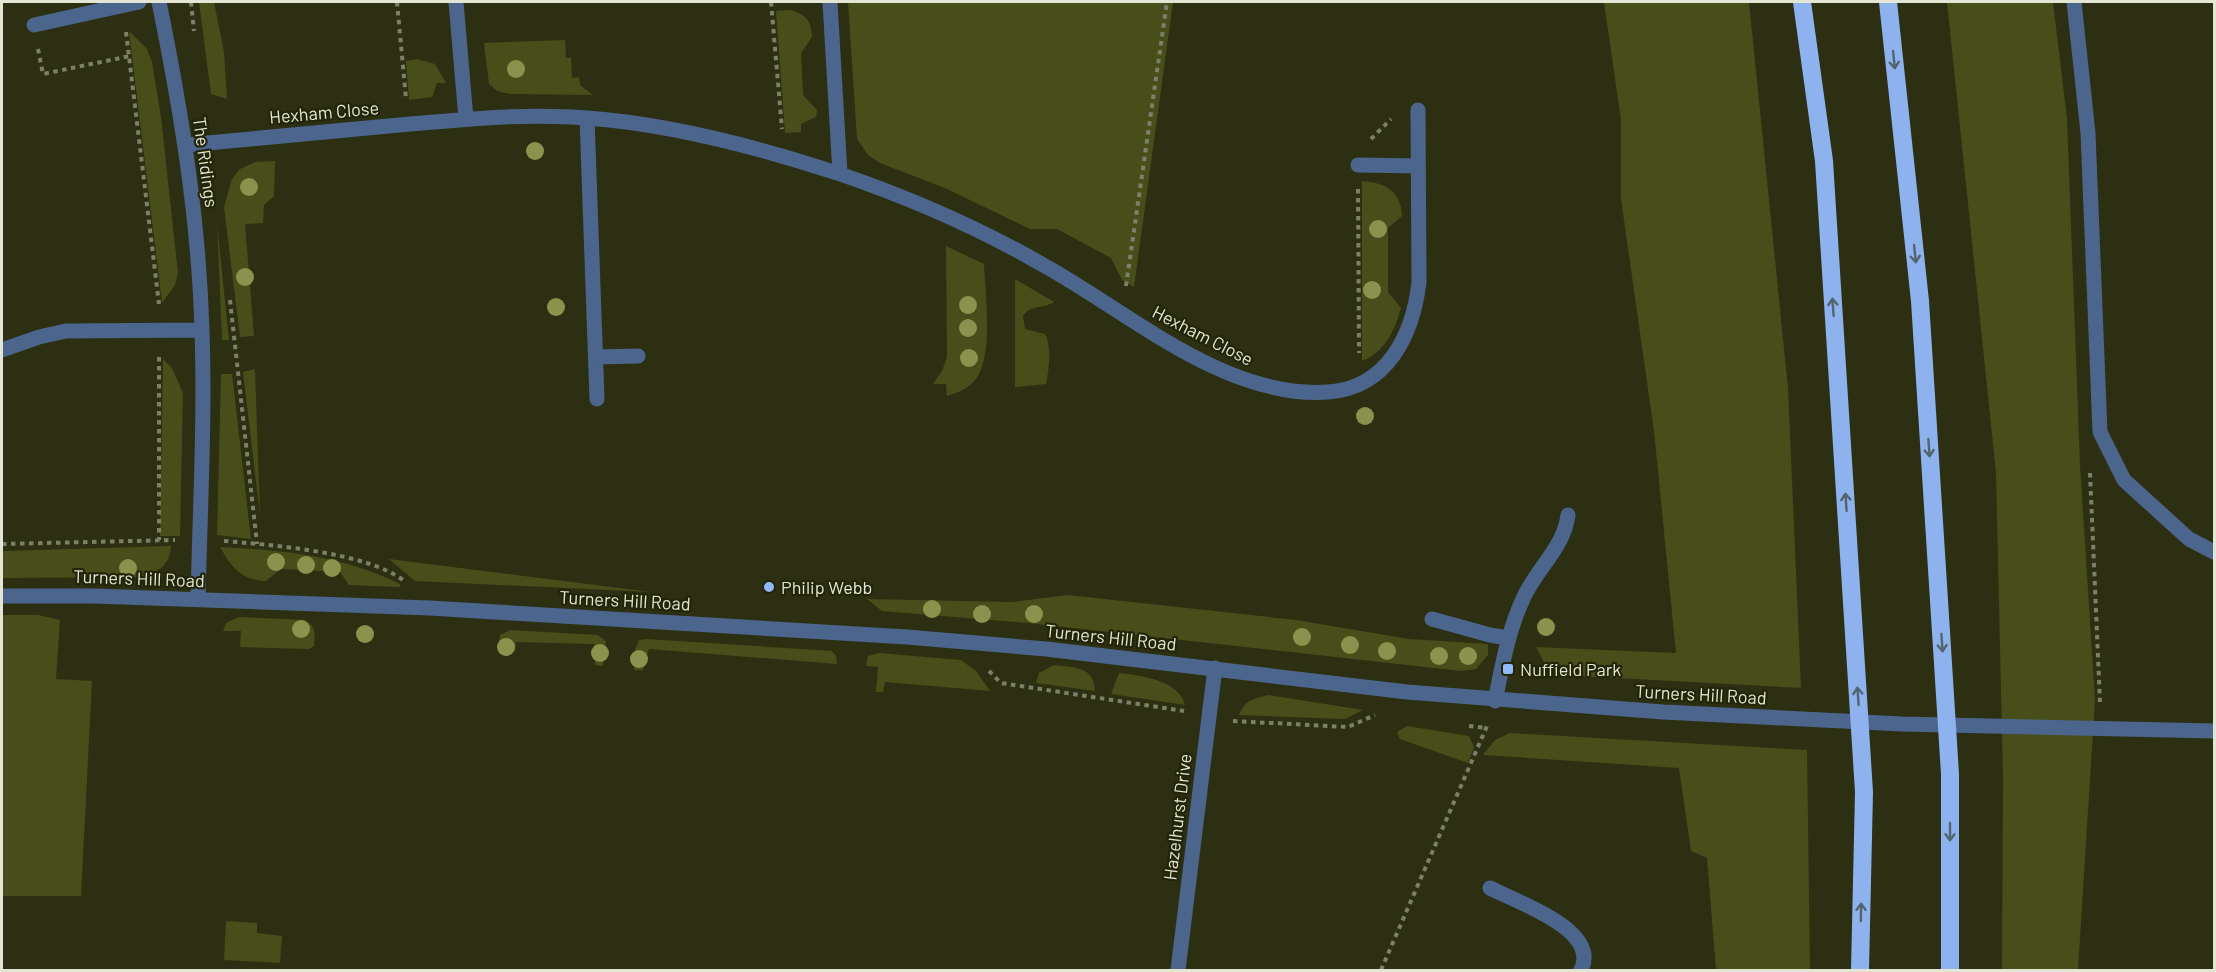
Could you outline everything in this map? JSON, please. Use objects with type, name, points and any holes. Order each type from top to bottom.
[{"type":"highway","points":[[1802,2],[1824,161],[1862,756],[1864,792],[1860,970]]},
{"type":"highway","points":[[1888,2],[1920,301],[1950,774],[1950,970]]},
{"type":"street","points":[[34,25],[139,2]]},
{"type":"street","name":"The Ridings","points":[[159,2],[186,145],[196,238],[202,330],[203,426],[198,599]]},
{"type":"street","points":[[456,2],[466,119]]},
{"type":"street","points":[[830,2],[840,174]]},
{"type":"street","points":[[2074,2],[2088,133],[2100,432],[2124,480],[2189,539],[2214,552]]},
{"type":"street","name":"Hexham Close","points":[[186,145],[466,119],[587,118],[691,134],[840,174],[976,231],[1046,266],[1120,313],[1211,365],[1251,381],[1289,390],[1329,392],[1359,384],[1390,362],[1407,334],[1416,305],[1419,282],[1418,110]]},
{"type":"street","points":[[587,118],[597,399]]},
{"type":"street","points":[[1358,165],[1418,166]]},
{"type":"street","points":[[2,350],[39,337],[66,332],[202,330]]},
{"type":"street","points":[[596,357],[638,356]]},
{"type":"street","points":[[1495,701],[1508,638],[1522,601],[1536,572],[1563,539],[1568,515]]},
{"type":"street","name":"Turners Hill Road","points":[[2,596],[198,599],[514,613],[907,637],[1046,649],[1495,701],[1663,712],[1902,724],[2214,731]]},
{"type":"street","points":[[1432,619],[1508,638]]},
{"type":"street","name":"Hazelhurst Drive","points":[[1178,970],[1215,668]]},
{"type":"street","points":[[1490,888],[1567,928],[1579,938],[1584,952],[1581,970]]},
{"type":"path","points":[[397,2],[408,124]]},
{"type":"path","points":[[771,2],[782,130],[776,156]]},
{"type":"path","points":[[1120,313],[1167,2]]},
{"type":"path","points":[[122,5],[130,56],[161,332],[158,380],[159,540]]},
{"type":"path","points":[[34,25],[43,74],[130,56]]},
{"type":"path","points":[[1359,384],[1358,151],[1400,111],[1418,110]]},
{"type":"path","points":[[2099,730],[2089,463],[2100,432]]},
{"type":"path","points":[[1381,970],[1486,728]]},
{"type":"green space","points":[[199,2],[214,2],[224,52],[227,99],[211,94]]},
{"type":"green space","points":[[848,2],[1173,2],[1134,287],[1122,280],[1111,258],[1057,229],[1030,229],[945,188],[880,163],[868,155],[857,139]]},
{"type":"green space","points":[[1604,2],[1749,2],[1788,388],[1801,688],[1559,675],[1544,662],[1536,647],[1676,653],[1654,431],[1621,199],[1621,120]]},
{"type":"green space","points":[[1947,2],[2053,2],[2067,118],[2080,465],[2095,699],[2078,970],[2002,970],[2003,777],[1996,473]]},
{"type":"green space","points":[[791,10],[807,19],[811,27],[812,37],[801,53],[803,95],[817,110],[816,117],[801,124],[801,132],[785,133],[776,11]]},
{"type":"green space","points":[[129,31],[147,49],[152,62],[161,117],[178,273],[175,285],[162,303]]},
{"type":"green space","points":[[565,40],[566,58],[571,58],[572,78],[579,77],[580,85],[593,95],[510,94],[497,91],[489,84],[484,43]]},
{"type":"green space","points":[[417,59],[435,64],[446,83],[437,83],[432,97],[409,100],[406,61]]},
{"type":"green space","points":[[275,161],[274,196],[264,205],[263,223],[245,224],[254,336],[240,337],[224,207],[232,179],[240,169],[255,162]]},
{"type":"green space","points":[[1362,181],[1385,186],[1391,190],[1399,200],[1402,216],[1388,228],[1388,292],[1401,308],[1396,324],[1383,346],[1362,361]]},
{"type":"green space","points":[[217,223],[229,340],[222,340]]},
{"type":"green space","points":[[946,246],[984,264],[987,325],[985,357],[981,370],[969,386],[947,396],[946,384],[933,384],[942,371],[947,357]]},
{"type":"green space","points":[[1015,279],[1054,302],[1034,308],[1023,316],[1025,329],[1045,334],[1047,339],[1049,358],[1046,384],[1015,387]]},
{"type":"green space","points":[[163,359],[172,368],[183,393],[180,536],[160,536]]},
{"type":"green space","points":[[255,369],[260,515],[243,372]]},
{"type":"green space","points":[[221,374],[232,374],[251,539],[217,535]]},
{"type":"green space","points":[[171,546],[166,563],[153,573],[141,577],[2,578],[2,551]]},
{"type":"green space","points":[[220,547],[267,550],[335,561],[378,574],[400,584],[400,587],[349,585],[340,572],[281,569],[266,581],[257,580],[238,571]]},
{"type":"green space","points":[[389,559],[651,592],[415,581]]},
{"type":"green space","points":[[1068,595],[1296,620],[1409,639],[1488,644],[1488,655],[1476,669],[1461,671],[1028,623],[882,611],[867,599],[1011,602]]},
{"type":"green space","points":[[2,615],[38,615],[60,620],[56,679],[92,681],[81,896],[2,896]]},
{"type":"green space","points":[[239,617],[305,620],[313,628],[314,646],[309,649],[240,647],[241,631],[223,631],[226,623]]},
{"type":"green space","points":[[510,630],[598,635],[606,641],[603,666],[595,665],[594,644],[516,642],[515,652],[498,652],[500,635]]},
{"type":"green space","points":[[639,640],[832,651],[836,656],[837,664],[649,649],[643,670],[634,670],[635,650]]},
{"type":"green space","points":[[879,653],[961,660],[976,671],[990,691],[885,682],[883,692],[876,692],[878,667],[866,666],[868,656]]},
{"type":"green space","points":[[1054,665],[1076,668],[1087,673],[1094,683],[1095,691],[1036,683],[1039,673]]},
{"type":"green space","points":[[1119,673],[1138,675],[1168,685],[1182,697],[1185,705],[1111,694]]},
{"type":"green space","points":[[1269,695],[1363,710],[1345,719],[1239,715],[1244,706],[1251,701]]},
{"type":"green space","points":[[1407,726],[1469,736],[1474,747],[1468,763],[1400,739],[1397,732]]},
{"type":"green space","points":[[1510,733],[1807,750],[1810,970],[1716,970],[1707,858],[1691,851],[1679,768],[1483,755],[1495,740]]},
{"type":"green space","points":[[226,921],[257,923],[257,933],[282,936],[280,963],[224,960]]},
{"type":"place","name":"Philip Webb","points":[[769,587]]},
{"type":"place","name":"Nuffield Park","points":[[1508,669]]}]
